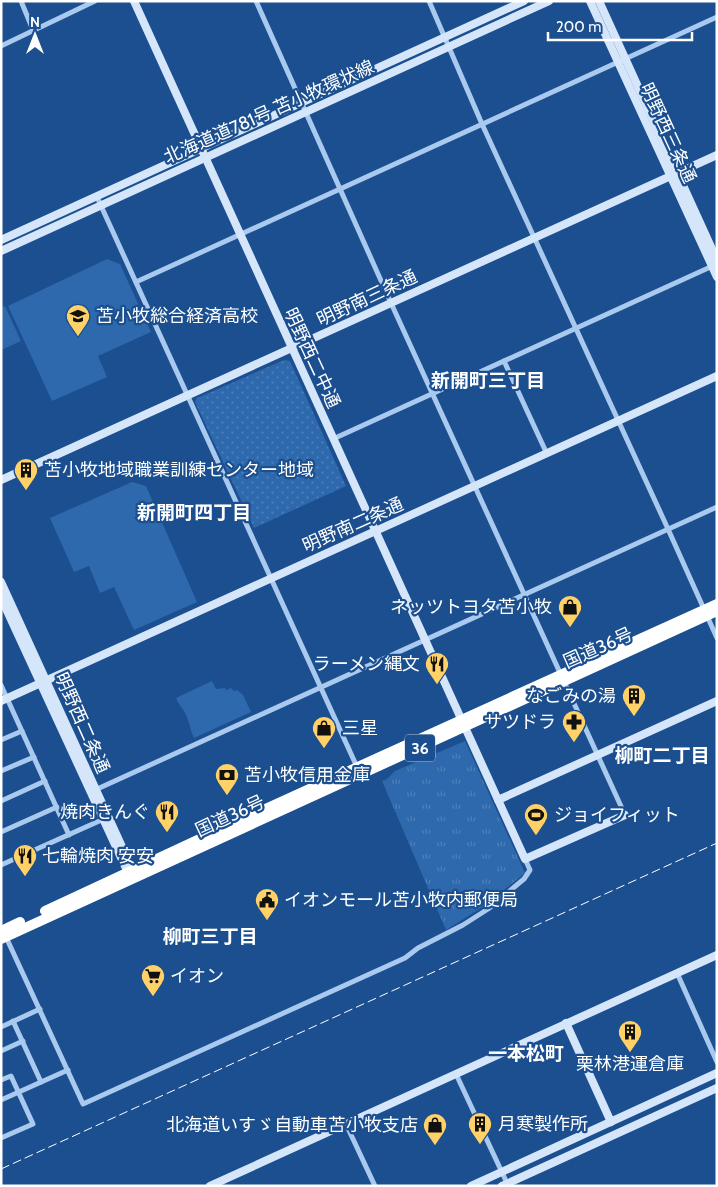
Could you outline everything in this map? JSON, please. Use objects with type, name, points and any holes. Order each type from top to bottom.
[{"type":"highway","name":"国道36号","points":[[2,933],[705,613],[717,604]]},
{"type":"highway","name":"国道36号","points":[[705,613],[717,611]]},
{"type":"street","points":[[21,1],[34,30]]},
{"type":"street","points":[[1,46],[95,1]]},
{"type":"street","name":"明野西二中通","points":[[134,1],[423,640],[525,859]]},
{"type":"street","points":[[2,933],[40,1009],[83,1104],[405,958],[418,948],[463,925],[488,909],[524,880],[530,870],[525,859],[625,814],[391,303],[256,1]]},
{"type":"street","points":[[429,1],[482,124],[619,420],[717,638]]},
{"type":"street","name":"北海道道781号 苫小牧環状線","points":[[1,240],[524,1]]},
{"type":"street","name":"北海道道781号 苫小牧環状線","points":[[1,251],[549,1]]},
{"type":"street","name":"明野西三条通","points":[[590,1],[622,61],[674,174],[715,264],[717,277]]},
{"type":"street","name":"明野西三条通","points":[[599,1],[622,61]]},
{"type":"street","points":[[136,282],[717,17]]},
{"type":"street","name":"明野南三条通","points":[[1,480],[717,155]]},
{"type":"street","points":[[97,197],[358,771]]},
{"type":"street","points":[[333,439],[715,264]]},
{"type":"street","points":[[504,361],[547,454]]},
{"type":"street","name":"明野南二条通","points":[[4,700],[717,376]]},
{"type":"street","points":[[93,791],[717,507]]},
{"type":"street","name":"明野西二条通","points":[[2,586],[43,682],[132,874]]},
{"type":"street","name":"明野西二条通","points":[[1,598],[43,682]]},
{"type":"street","points":[[1,685],[4,700],[22,731],[69,835]]},
{"type":"street","points":[[498,800],[717,701]]},
{"type":"street","points":[[1,740],[22,731]]},
{"type":"street","points":[[1,771],[34,757]]},
{"type":"street","points":[[1,801],[45,781]]},
{"type":"street","points":[[1,832],[56,806]]},
{"type":"street","points":[[1,865],[105,818]]},
{"type":"street","points":[[210,1186],[717,955]]},
{"type":"street","points":[[676,973],[717,1062]]},
{"type":"street","points":[[1,1027],[40,1009]]},
{"type":"street","points":[[13,1021],[41,1082]]},
{"type":"street","points":[[566,1023],[611,1122]]},
{"type":"street","points":[[1,1051],[22,1041]]},
{"type":"street","points":[[1,1100],[68,1070]]},
{"type":"street","points":[[471,1186],[717,1073]]},
{"type":"street","points":[[456,1074],[502,1172],[504,1185],[717,1088]]},
{"type":"street","points":[[1,1080],[11,1076],[33,1124],[1,1138]]},
{"type":"street","points":[[346,1124],[374,1186]]},
{"type":"green space","points":[[107,259],[120,264],[151,332],[98,356],[107,377],[52,401],[8,306]]},
{"type":"green space","points":[[5,306],[21,341],[1,350],[1,308]]},
{"type":"green space","points":[[284,360],[290,361],[346,486],[254,528],[195,402],[197,398]]},
{"type":"green space","points":[[132,482],[146,486],[197,602],[134,630],[114,587],[100,593],[89,566],[74,572],[50,518]]},
{"type":"green space","points":[[212,681],[216,689],[225,688],[226,690],[231,688],[234,691],[237,690],[243,695],[251,712],[194,738],[186,714],[176,698]]},
{"type":"green space","points":[[465,741],[525,873],[484,906],[446,930],[382,781],[395,771]]},
{"type":"railway","points":[[1,1169],[717,843]]},
{"type":"place","name":"苫小牧総合経済高校","points":[[78,337]]},
{"type":"place","name":"苫小牧地域職業訓練センター地域","points":[[26,491]]},
{"type":"place","name":"ネッツトヨタ苫小牧","points":[[570,628]]},
{"type":"place","name":"ラーメン縄文","points":[[437,685]]},
{"type":"place","name":"なごみの湯","points":[[634,717]]},
{"type":"place","name":"サツドラ","points":[[574,743]]},
{"type":"place","name":"三星","points":[[324,749]]},
{"type":"place","name":"苫小牧信用金庫","points":[[227,796]]},
{"type":"place","name":"焼肉きんぐ","points":[[167,833]]},
{"type":"place","name":"ジョイフィット","points":[[536,836]]},
{"type":"place","name":"七輪焼肉 安安","points":[[25,877]]},
{"type":"place","name":"イオンモール苫小牧内郵便局","points":[[267,921]]},
{"type":"place","name":"イオン","points":[[153,997]]},
{"type":"place","name":"栗林港運倉庫","points":[[630,1053]]},
{"type":"place","name":"月寒製作所","points":[[480,1145]]},
{"type":"place","name":"北海道いすゞ自動車苫小牧支店","points":[[435,1146]]},
{"type":"district","name":"新開町三丁目","points":[[488,380]]},
{"type":"district","name":"新開町四丁目","points":[[194,512]]},
{"type":"district","name":"柳町二丁目","points":[[662,755]]},
{"type":"district","name":"柳町三丁目","points":[[210,936]]},
{"type":"district","name":"一本松町","points":[[526,1053]]}]
